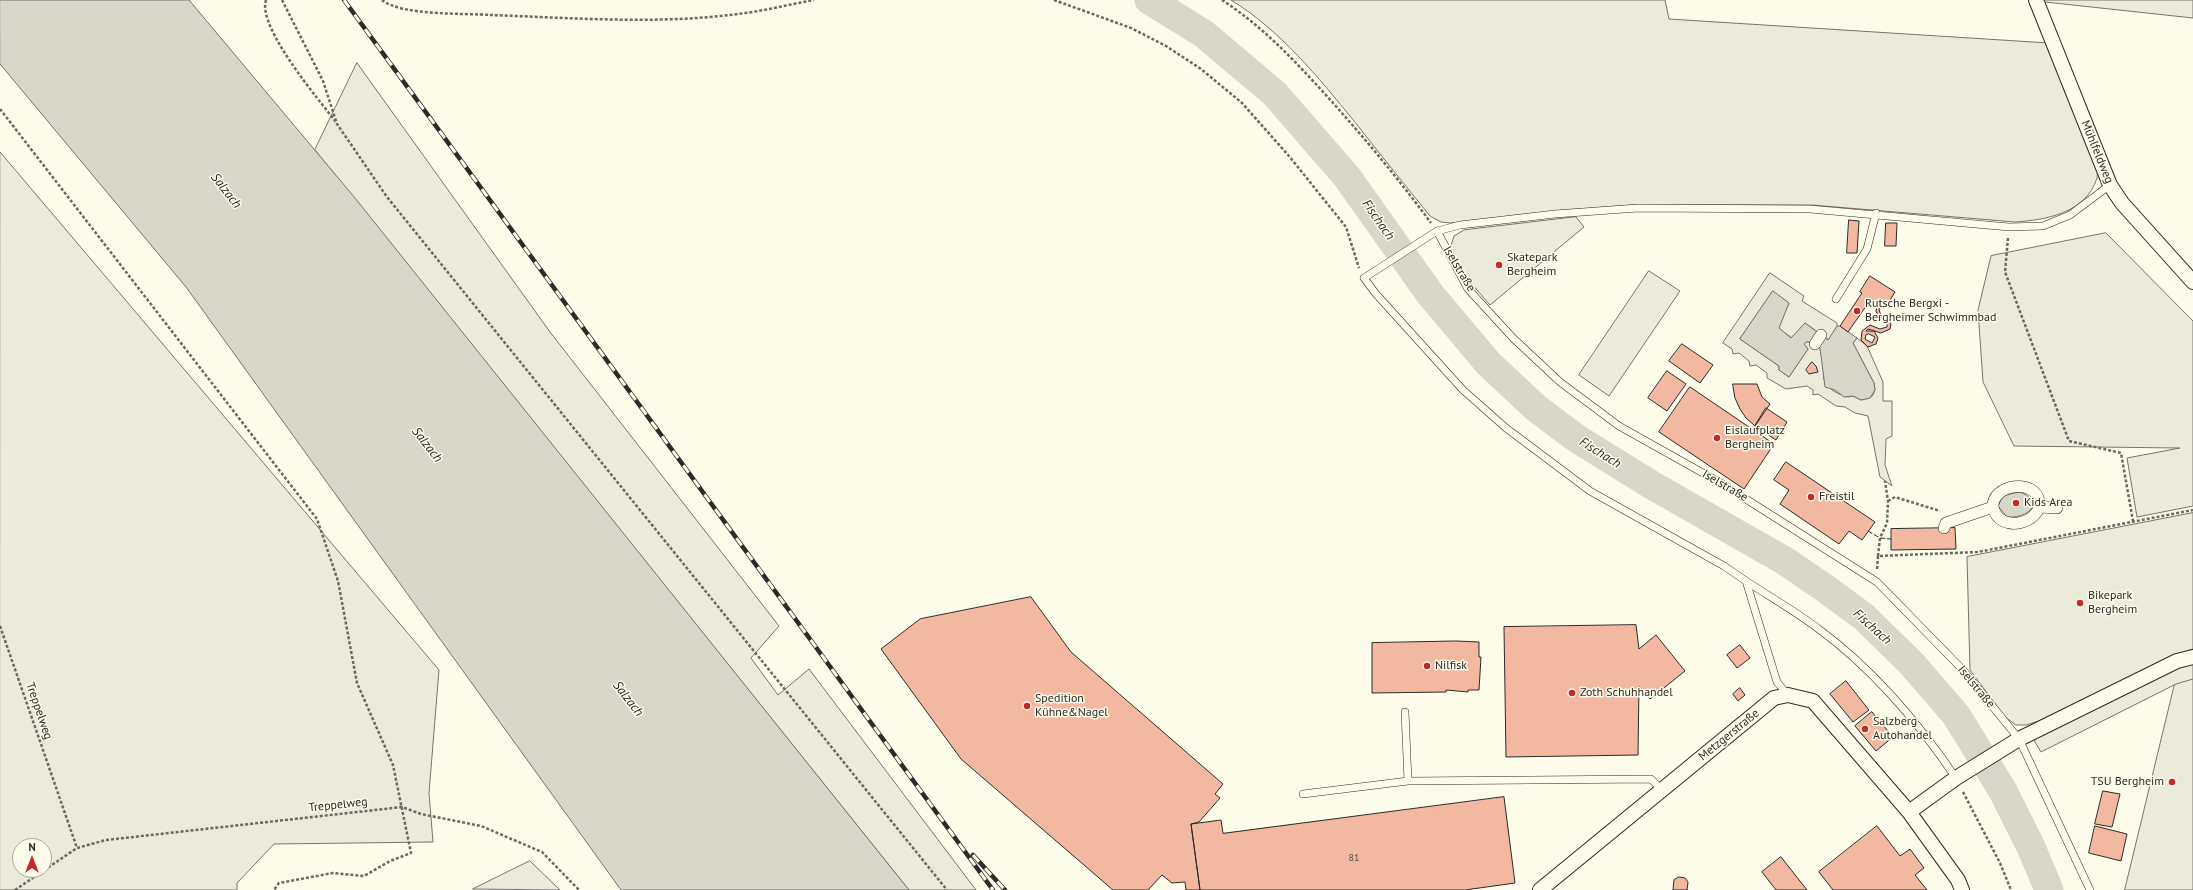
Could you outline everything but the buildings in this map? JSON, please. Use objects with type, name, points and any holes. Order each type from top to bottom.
[{"type":"street","name":"Mühlfeldweg","points":[[2036,0],[2110,185],[2122,203],[2193,282]]},
{"type":"street","points":[[2015,487],[2028,488],[2033,491],[2037,496],[2039,507],[2030,518],[2018,524],[2004,522],[1998,518],[1993,508],[1993,503],[1998,494],[2003,490],[2015,487]]},
{"type":"street","points":[[2039,507],[2057,508]]},
{"type":"street","points":[[1944,528],[1946,522],[1993,508]]},
{"type":"street","points":[[1909,812],[1956,778],[2019,739],[2177,661],[2193,657]]},
{"type":"street","points":[[1788,695],[1813,701],[1909,812],[1958,880],[1962,890]]},
{"type":"street","name":"Metzgerstraße","points":[[1540,890],[1774,698],[1788,695]]},
{"type":"lane","points":[[1956,778],[1930,740],[1865,668],[1820,629],[1724,566],[1590,491],[1506,428],[1463,390],[1376,294],[1364,278],[1429,235],[1460,225],[1555,214],[1638,208],[1810,209],[2010,227],[2043,226],[2070,215],[2110,185]]},
{"type":"lane","points":[[1836,299],[1867,249],[1876,214]]},
{"type":"lane","name":"Iselstraße","points":[[1437,232],[1468,289],[1513,338],[1560,382],[1619,426],[1719,482],[1877,582],[1963,670],[2019,739],[2090,890]]},
{"type":"lane","points":[[1746,581],[1777,682],[1788,695]]},
{"type":"lane","points":[[1405,712],[1408,781]]},
{"type":"lane","points":[[1303,794],[1408,781],[1651,779],[1662,790]]},
{"type":"path","points":[[266,0],[265,11],[279,46],[337,124],[387,197],[947,890]]},
{"type":"path","points":[[282,0],[323,81],[337,124]]},
{"type":"path","points":[[382,0],[390,6],[438,12],[582,18],[658,19],[745,13],[814,0]]},
{"type":"path","points":[[1054,0],[1131,28],[1166,46],[1201,69],[1242,103],[1289,156],[1346,227],[1357,257]]},
{"type":"path","points":[[1222,0],[1240,12],[1286,52],[1353,125],[1437,232]]},
{"type":"path","points":[[0,109],[317,518],[338,581],[357,683],[393,765],[411,853],[390,861],[364,876],[333,874],[279,883],[274,890]]},
{"type":"path","points":[[2010,227],[2005,272],[2069,441],[2121,453],[2133,522]]},
{"type":"path","points":[[1877,582],[1880,538],[1887,523],[1888,501],[1885,481]]},
{"type":"path","points":[[1888,501],[1895,497],[1962,518]]},
{"type":"path","points":[[1878,556],[1978,552],[2193,510]]},
{"type":"path","name":"Treppelweg","points":[[0,626],[77,848]]},
{"type":"path","points":[[1956,778],[2000,863],[2011,890]]},
{"type":"path","name":"Treppelweg","points":[[15,890],[77,848],[106,840],[402,807],[421,814],[481,826],[542,852],[579,890]]},
{"type":"shaded area","points":[[1231,0],[1665,0],[1669,19],[2049,43],[2096,159],[2097,178],[2092,190],[2074,207],[2052,216],[2015,222],[1812,205],[1634,205],[1556,211],[1450,223],[1441,222],[1430,216],[1340,104],[1297,55],[1266,25]]},
{"type":"shaded area","points":[[2044,0],[2193,0],[2193,18],[2045,2]]},
{"type":"shaded area","points":[[357,63],[550,332],[779,626],[751,658],[778,695],[809,669],[976,890],[909,890],[315,150]]},
{"type":"shaded area","points":[[0,152],[439,670],[429,793],[433,842],[274,844],[237,883],[237,890],[0,890]]},
{"type":"shaded area","name":"Skatepark Bergheim","points":[[1576,217],[1584,227],[1490,305],[1470,282],[1450,249],[1454,236],[1464,230]]},
{"type":"shaded area","points":[[2106,233],[2193,321],[2193,506],[2137,517],[2127,458],[2180,448],[2014,446],[1983,382],[1978,310],[1991,256]]},
{"type":"shaded area","points":[[1649,271],[1680,291],[1609,396],[1579,375]]},
{"type":"shaded area","points":[[1770,273],[1804,296],[1802,301],[1837,323],[1837,326],[1829,340],[1805,323],[1792,338],[1778,328],[1789,303],[1773,292],[1740,339],[1779,366],[1779,370],[1789,377],[1808,349],[1804,344],[1806,342],[1812,342],[1820,348],[1825,375],[1823,378],[1832,390],[1839,394],[1848,397],[1853,396],[1861,400],[1870,398],[1875,390],[1874,383],[1853,343],[1857,338],[1867,346],[1883,382],[1883,401],[1892,401],[1892,436],[1886,439],[1885,465],[1892,486],[1880,477],[1868,416],[1855,413],[1845,407],[1836,406],[1818,394],[1813,395],[1813,390],[1807,386],[1786,389],[1767,378],[1767,373],[1756,365],[1750,366],[1749,361],[1739,353],[1733,354],[1732,349],[1723,343]]},
{"type":"shaded area","name":"Bikepark Bergheim","points":[[2193,513],[2193,649],[2175,655],[2039,721],[2026,725],[2016,725],[2005,717],[1970,670],[1967,557]]},
{"type":"shaded area","points":[[2193,655],[2193,679],[2176,684],[2041,752],[2029,732]]},
{"type":"shaded area","name":"TSU Bergheim","points":[[2178,671],[2193,674],[2193,890],[2125,890]]},
{"type":"shaded area","points":[[530,861],[560,890],[473,889]]},
{"type":"water","name":"Salzach","points":[[0,0],[189,0],[355,198],[909,890],[621,890],[186,287],[0,64]]},
{"type":"water","points":[[1773,291],[1789,303],[1779,328],[1791,338],[1805,323],[1828,340],[1837,326],[1840,326],[1857,338],[1853,343],[1874,383],[1875,390],[1870,398],[1861,400],[1853,396],[1844,397],[1835,390],[1825,387],[1820,348],[1812,342],[1806,342],[1804,344],[1808,349],[1789,377],[1779,370],[1779,366],[1740,339]]},
{"type":"water","name":"Kids Area","points":[[2020,492],[2032,500],[2033,505],[2031,509],[2022,515],[2007,517],[1998,506],[2003,496]]},
{"type":"waterway","name":"Fischach","points":[[1149,0],[1204,34],[1275,94],[1347,177],[1430,294],[1488,363],[1536,408],[1576,438],[1650,484],[1785,561],[1864,617],[1912,664],[1956,715],[2003,791],[2031,847],[2049,890]]},
{"type":"railway","points":[[344,0],[993,890]]},
{"type":"railway","points":[[973,855],[1005,890]]},
{"type":"fence","points":[[1868,531],[1880,538],[1891,539]]},
{"type":"place","name":"Skatepark Bergheim","points":[[1499,265]]},
{"type":"place","name":"Rutsche Bergxi - Bergheimer Schwimmbad","points":[[1857,311]]},
{"type":"place","name":"Eislaufplatz Bergheim","points":[[1717,438]]},
{"type":"place","name":"Freistil","points":[[1811,497]]},
{"type":"place","name":"Kids Area","points":[[2016,503]]},
{"type":"place","name":"Bikepark Bergheim","points":[[2080,603]]},
{"type":"place","name":"Nilfisk","points":[[1427,666]]},
{"type":"place","name":"Zoth Schuhhandel","points":[[1572,693]]},
{"type":"place","name":"Spedition Kühne&Nagel","points":[[1027,706]]},
{"type":"place","name":"Salzberg Autohandel","points":[[1865,729]]},
{"type":"place","name":"TSU Bergheim","points":[[2172,782]]}]
